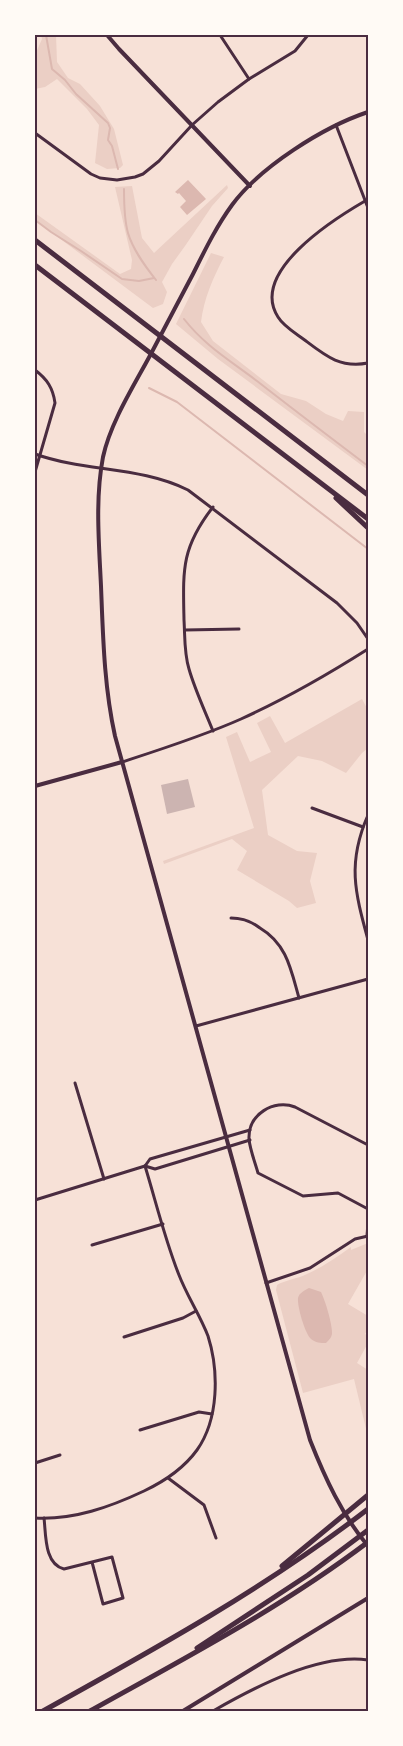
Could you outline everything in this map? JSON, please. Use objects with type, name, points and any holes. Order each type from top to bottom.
[{"type":"highway","points":[[35,240],[367,493]]},
{"type":"highway","points":[[35,265],[368,519]]},
{"type":"highway","points":[[316,478],[368,528]]},
{"type":"highway","points":[[250,1590],[304,1549],[368,1495]]},
{"type":"highway","points":[[43,1711],[151,1651],[250,1590],[334,1535],[368,1509]]},
{"type":"highway","points":[[157,1674],[276,1597],[368,1530]]},
{"type":"highway","points":[[90,1711],[280,1603],[368,1542]]},
{"type":"main road","points":[[107,35],[250,186]]},
{"type":"main road","points":[[368,112],[313,138],[279,161],[250,186],[233,204],[210,238],[109,439],[102,468],[98,523],[105,678],[108,706],[122,762],[310,1440],[334,1495],[348,1520],[368,1546]]},
{"type":"main road","points":[[35,786],[122,762]]},
{"type":"main road","points":[[183,1711],[368,1598]]},
{"type":"street","points":[[220,35],[249,79]]},
{"type":"street","points":[[35,133],[91,174],[100,178],[117,180],[134,177],[150,169],[192,125],[218,102],[249,79],[295,51],[308,35]]},
{"type":"street","points":[[336,126],[368,208]]},
{"type":"street","points":[[365,201],[332,221],[299,249],[277,275],[272,292],[274,309],[282,322],[322,353],[348,365],[368,363]]},
{"type":"street","points":[[35,370],[50,385],[55,403],[54,412],[35,472]]},
{"type":"street","points":[[35,454],[164,479],[188,490],[213,507],[337,603],[357,623],[368,639]]},
{"type":"street","points":[[213,507],[195,533],[186,556],[183,578],[186,654],[189,672],[213,731]]},
{"type":"street","points":[[185,630],[239,629]]},
{"type":"street","points":[[122,762],[213,731],[240,719],[298,690],[368,649]]},
{"type":"street","points":[[312,808],[363,827]]},
{"type":"street","points":[[368,815],[356,853],[355,884],[368,940]]},
{"type":"street","points":[[231,918],[246,920],[254,924],[278,942],[288,960],[299,998]]},
{"type":"street","points":[[196,1026],[368,979]]},
{"type":"street","points":[[75,1083],[104,1179]]},
{"type":"street","points":[[368,1145],[289,1105],[276,1105],[263,1111],[256,1117],[250,1130],[249,1138],[258,1173],[303,1196],[338,1194],[368,1209]]},
{"type":"street","points":[[35,1518],[78,1514],[102,1509],[168,1478],[184,1465],[198,1449],[206,1434],[212,1414],[215,1383],[214,1359],[207,1334],[179,1275],[146,1166],[150,1159],[250,1130]]},
{"type":"street","points":[[35,1200],[146,1166],[155,1168],[229,1146],[249,1138]]},
{"type":"street","points":[[266,1283],[310,1268],[355,1239],[368,1236],[368,1222]]},
{"type":"street","points":[[92,1245],[163,1224]]},
{"type":"street","points":[[124,1336],[183,1318],[196,1311]]},
{"type":"street","points":[[140,1430],[199,1412],[212,1414]]},
{"type":"street","points":[[35,1463],[60,1456]]},
{"type":"street","points":[[168,1478],[204,1505],[216,1538]]},
{"type":"street","points":[[44,1518],[49,1554],[55,1564],[64,1569],[92,1562],[112,1557],[123,1598],[103,1604],[92,1562]]},
{"type":"street","points":[[213,1711],[248,1692],[304,1669],[343,1660],[368,1660]]},
{"type":"shaded area","points":[[41,35],[56,35],[57,62],[68,78],[80,84],[100,106],[114,129],[123,165],[120,168],[107,169],[95,163],[99,125],[87,109],[57,79],[45,87],[35,89],[35,55],[42,39]]},
{"type":"shaded area","points":[[188,180],[206,199],[187,215],[180,207],[186,201],[179,193],[175,192]]},
{"type":"shaded area","points":[[227,185],[228,188],[212,206],[172,264],[162,282],[167,292],[163,304],[153,308],[35,220],[35,213],[120,274],[131,269],[132,260],[115,187],[132,186],[142,238],[154,253]]},
{"type":"shaded area","points":[[211,253],[224,257],[210,288],[201,322],[213,341],[281,394],[306,401],[326,414],[343,421],[348,411],[364,412],[364,432],[368,436],[368,470],[218,359],[176,324]]},
{"type":"shaded area","points":[[362,699],[368,710],[368,748],[346,773],[322,761],[298,756],[262,790],[268,835],[297,851],[317,853],[310,881],[316,903],[297,908],[289,901],[237,870],[247,851],[232,839],[164,864],[163,861],[254,828],[226,737],[237,732],[250,762],[271,752],[257,723],[270,716],[285,743]]},
{"type":"shaded area","points":[[368,1243],[368,1269],[348,1304],[368,1316],[368,1329],[365,1334],[368,1336],[368,1343],[357,1363],[368,1370],[368,1437],[354,1379],[303,1393],[276,1290],[277,1285],[313,1271],[351,1247],[351,1250]]},
{"type":"shaded area","points":[[309,1288],[321,1292],[326,1306],[332,1333],[326,1343],[318,1343],[311,1339],[306,1332],[302,1320],[298,1298],[301,1293]]},
{"type":"building","points":[[188,779],[195,807],[167,814],[161,785]]},
{"type":"waterway","points":[[46,35],[52,69],[108,123],[110,128],[108,140],[112,146],[118,169]]},
{"type":"waterway","points":[[124,189],[125,217],[130,239],[140,258],[156,280]]},
{"type":"waterway","points":[[35,220],[122,279],[139,281],[154,278]]},
{"type":"waterway","points":[[184,319],[192,329],[219,353],[368,466]]},
{"type":"waterway","points":[[149,388],[177,402],[368,549]]}]
